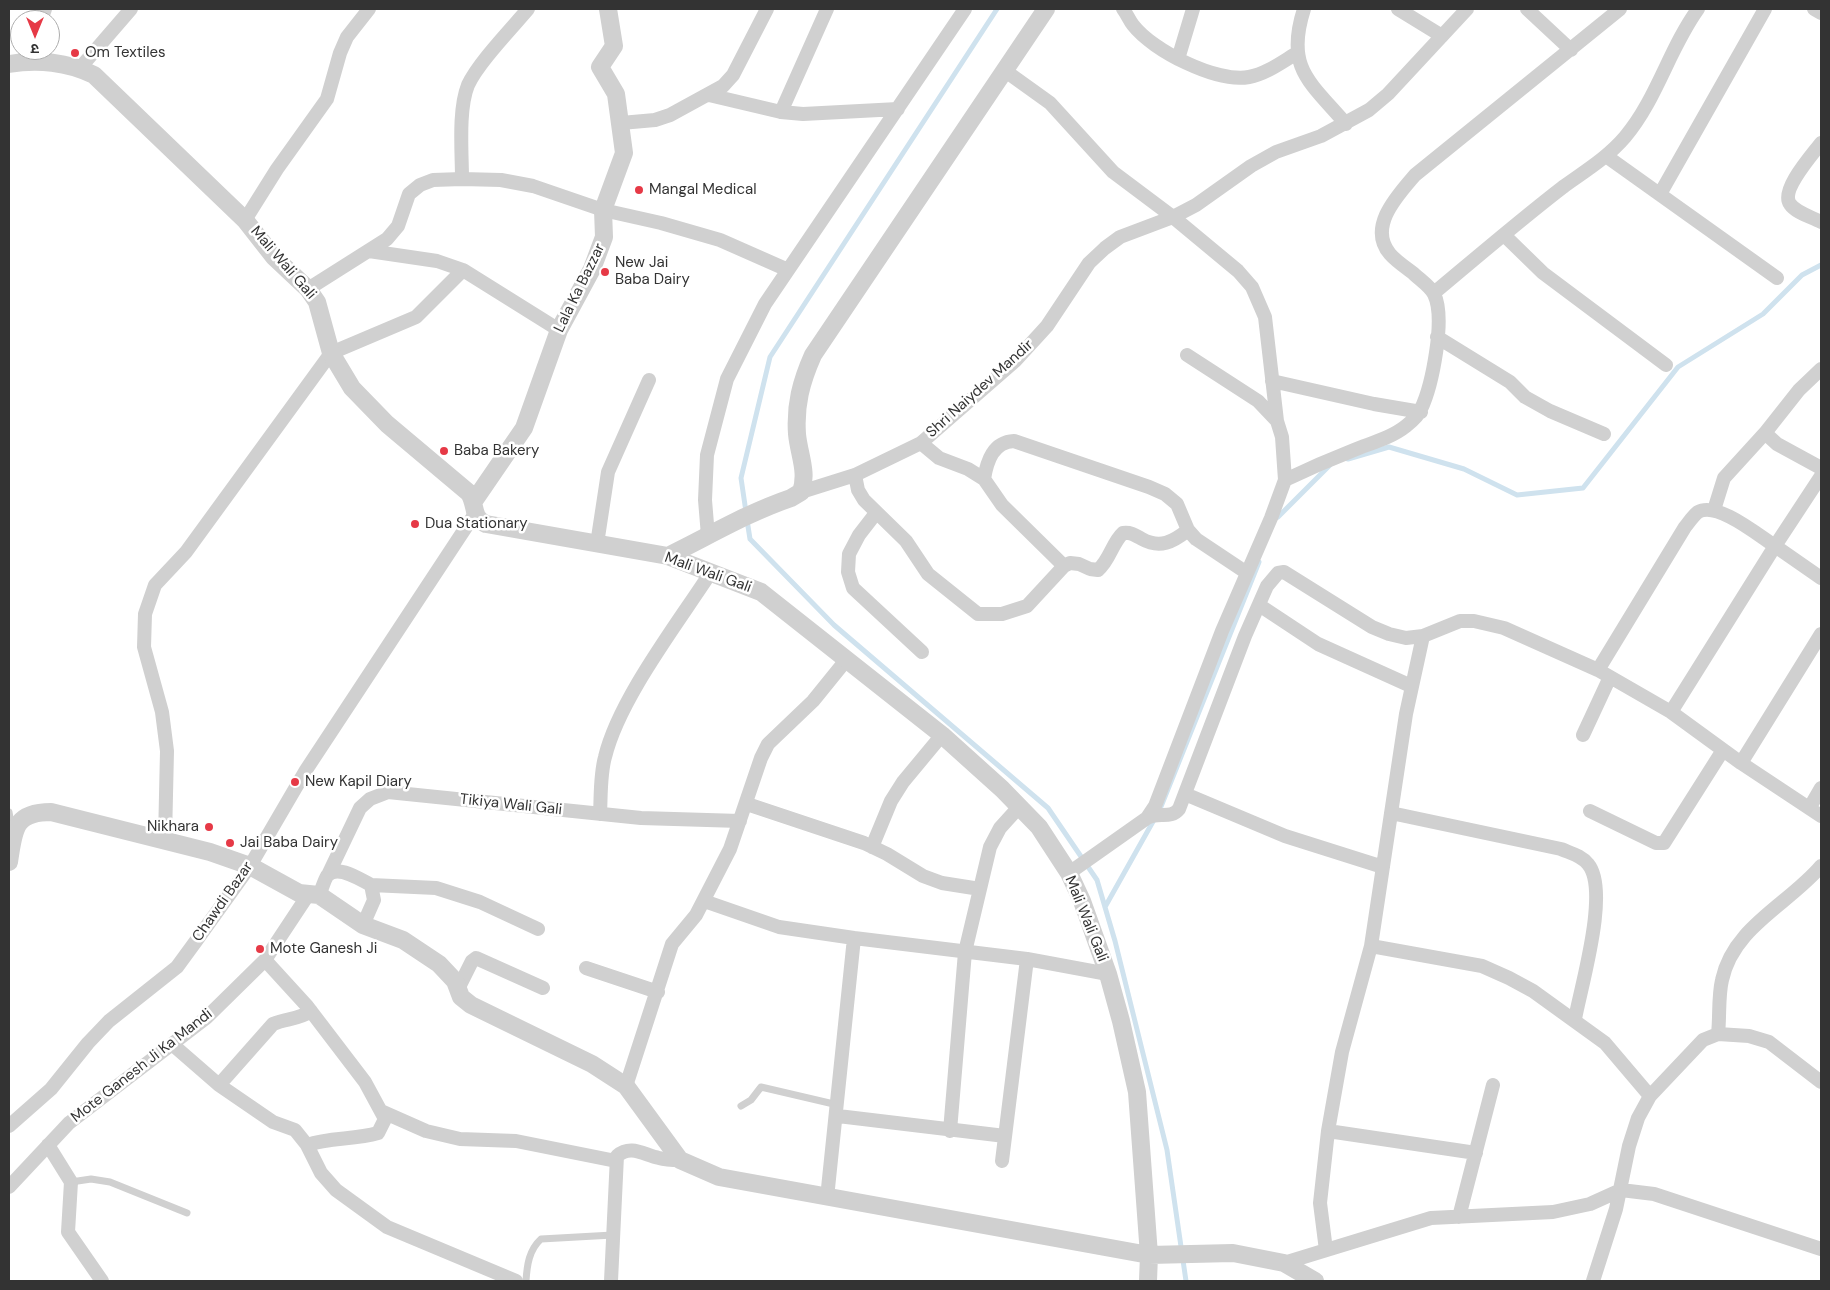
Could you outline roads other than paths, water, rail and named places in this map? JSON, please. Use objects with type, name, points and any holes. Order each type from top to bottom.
[{"type":"street","points":[[80,68],[131,9]]},
{"type":"street","points":[[245,220],[277,169],[327,99],[346,37],[369,9]]},
{"type":"street","points":[[462,178],[463,108],[468,85],[506,33],[528,9]]},
{"type":"street","name":"Lala Ka Bazzar","points":[[474,508],[524,428],[558,330],[592,269],[604,237],[603,210],[624,153],[616,94],[600,67],[614,46],[608,9]]},
{"type":"street","points":[[621,123],[663,117],[709,95],[723,86],[733,75],[767,9]]},
{"type":"street","points":[[781,112],[827,9]]},
{"type":"street","points":[[708,536],[705,500],[707,455],[727,379],[765,304],[965,9]]},
{"type":"street","points":[[668,556],[708,536],[723,526],[766,506],[791,498],[801,492],[804,473],[797,436],[796,408],[801,383],[813,355],[1046,9]]},
{"type":"street","points":[[1178,59],[1193,9]]},
{"type":"street","points":[[1304,9],[1298,28],[1297,53],[1303,74],[1346,124]]},
{"type":"street","points":[[1398,9],[1442,36]]},
{"type":"street","name":"Shri Naiydev Mandir","points":[[801,492],[855,475],[921,443],[1016,361],[1047,326],[1089,264],[1105,248],[1120,237],[1173,217],[1196,205],[1251,166],[1276,152],[1346,124],[1369,110],[1388,94],[1468,9]]},
{"type":"street","points":[[1527,9],[1571,50]]},
{"type":"street","points":[[1285,480],[1312,466],[1386,437],[1405,427],[1421,412],[1430,386],[1437,337],[1438,305],[1434,293],[1390,254],[1383,242],[1382,230],[1386,213],[1415,175],[1620,9]]},
{"type":"street","points":[[1434,293],[1504,235],[1606,156],[1624,138],[1642,116],[1674,48],[1698,9]]},
{"type":"street","points":[[1660,194],[1765,9]]},
{"type":"street","points":[[1814,9],[1821,13]]},
{"type":"street","points":[[1128,11],[1133,26],[1145,36],[1178,59],[1214,75],[1233,79],[1251,77],[1264,72],[1297,53]]},
{"type":"street","name":"Mali Wali Gali","points":[[49,60],[80,68],[94,75],[245,220],[274,257],[308,288],[317,302],[331,353],[352,388],[387,424],[469,493],[474,508],[486,524],[668,556],[761,592],[942,736],[1002,789],[1039,827],[1076,869],[1082,901],[1108,974],[1136,1092],[1149,1255],[1148,1281]]},
{"type":"street","points":[[1004,70],[1050,102],[1113,172],[1173,217],[1238,271],[1252,287],[1265,317],[1277,421],[1282,436],[1285,480],[1248,573],[1222,631],[1155,806],[1150,816],[1076,869]]},
{"type":"street","points":[[709,95],[781,112],[804,114],[898,109]]},
{"type":"street","points":[[1821,143],[1802,167],[1788,191],[1789,204],[1821,222]]},
{"type":"street","points":[[1606,156],[1777,278]]},
{"type":"street","points":[[308,288],[386,239],[398,226],[409,194],[420,185],[433,180],[462,178],[501,180],[532,186],[603,210],[661,223],[720,240],[788,270]]},
{"type":"street","points":[[1504,235],[1542,273],[1666,365]]},
{"type":"street","points":[[369,250],[437,261],[463,270],[558,330]]},
{"type":"street","points":[[166,839],[167,751],[162,712],[144,647],[146,614],[155,585],[186,552],[331,353],[416,317],[463,270]]},
{"type":"street","points":[[1437,337],[1510,382],[1525,396],[1541,406],[1604,434]]},
{"type":"street","points":[[1187,355],[1258,401],[1277,421]]},
{"type":"street","points":[[1714,510],[1724,478],[1765,433],[1799,390],[1821,370]]},
{"type":"street","points":[[597,544],[608,472],[649,380]]},
{"type":"street","points":[[1272,381],[1374,404],[1421,412]]},
{"type":"street","points":[[1765,433],[1777,444],[1821,468]]},
{"type":"street","points":[[984,479],[992,453],[1006,441],[1014,441],[1165,494],[1177,504],[1188,530],[1203,544],[1248,573]]},
{"type":"street","points":[[921,443],[939,458],[968,469],[984,479],[1002,505],[1064,566]]},
{"type":"street","points":[[855,475],[858,490],[876,513],[906,540],[928,574],[978,614],[1002,614],[1017,611],[1027,606],[1037,598],[1064,566],[1070,563],[1098,570],[1104,565],[1118,537],[1123,533],[1130,532],[1147,542],[1159,545],[1178,538],[1188,530]]},
{"type":"street","points":[[1671,712],[1821,476]]},
{"type":"street","name":"Chawdi Bazar","points":[[9,1126],[51,1089],[88,1043],[109,1021],[177,967],[250,866],[302,777],[474,508]]},
{"type":"street","points":[[1582,735],[1604,673],[1685,527],[1697,513],[1705,510],[1714,510],[1724,513],[1821,578]]},
{"type":"street","points":[[876,513],[859,535],[849,554],[848,572],[853,588],[922,652]]},
{"type":"street","points":[[600,814],[604,757],[617,722],[642,678],[711,572]]},
{"type":"street","points":[[1150,816],[1167,816],[1175,814],[1179,809],[1245,636],[1272,579],[1278,573],[1284,572],[1372,627],[1406,638],[1423,636],[1460,621],[1474,621],[1504,628],[1604,673],[1671,712],[1741,763],[1821,816]]},
{"type":"street","points":[[1259,605],[1318,644],[1411,686]]},
{"type":"street","points":[[1222,631],[1245,636]]},
{"type":"street","points":[[1741,763],[1821,634]]},
{"type":"street","points":[[1326,1250],[1320,1203],[1328,1130],[1342,1052],[1371,946],[1411,686],[1423,636]]},
{"type":"street","points":[[626,1086],[672,944],[696,915],[730,849],[747,804],[761,758],[768,744],[813,701],[847,659]]},
{"type":"street","points":[[872,847],[891,801],[903,782],[942,736]]},
{"type":"street","points":[[1590,811],[1656,844],[1664,844],[1723,750]]},
{"type":"street","points":[[1810,807],[1821,788]]},
{"type":"street","name":"Tikiya Wali Gali","points":[[314,895],[328,874],[360,808],[370,799],[388,792],[641,818],[740,821]]},
{"type":"street","points":[[1185,794],[1285,836],[1383,867]]},
{"type":"street","points":[[747,804],[872,847],[923,876],[942,883],[980,889]]},
{"type":"street","points":[[950,1131],[965,952],[990,848],[1000,828],[1019,807]]},
{"type":"street","points":[[9,862],[13,832],[21,819],[37,812],[51,812],[125,832],[166,839],[250,866],[299,893],[314,895],[363,925],[403,940],[449,972],[461,998],[471,1005],[592,1064],[626,1086],[680,1160]]},
{"type":"street","points":[[1391,813],[1561,849],[1578,856],[1588,864],[1597,894],[1594,926],[1574,1019]]},
{"type":"street","points":[[1718,1034],[1722,980],[1728,961],[1742,940],[1760,920],[1806,884],[1821,866]]},
{"type":"street","points":[[328,874],[340,871],[371,886],[436,888],[480,902],[538,929]]},
{"type":"street","points":[[363,925],[374,900],[371,886]]},
{"type":"street","name":"Mote Ganesh Ji Ka Mandi","points":[[9,1187],[69,1123],[206,1018],[265,960],[314,895]]},
{"type":"street","points":[[704,901],[779,927],[1027,959],[1108,974]]},
{"type":"street","points":[[827,1198],[838,1110],[854,938]]},
{"type":"street","points":[[1371,946],[1482,966],[1509,978],[1533,991],[1605,1043],[1620,1058],[1650,1096]]},
{"type":"street","points":[[458,989],[472,961],[476,958],[487,961],[543,988]]},
{"type":"street","points":[[1002,1161],[1027,959]]},
{"type":"street","points":[[265,960],[311,1011],[365,1082],[383,1112],[385,1119],[378,1132],[362,1137],[322,1140],[307,1145]]},
{"type":"street","points":[[586,968],[658,992]]},
{"type":"street","points":[[219,1085],[273,1024],[286,1019],[296,1020],[311,1011]]},
{"type":"street","points":[[1593,1281],[1621,1190],[1628,1146],[1638,1118],[1650,1096],[1703,1040],[1718,1034],[1749,1036],[1769,1042],[1821,1082]]},
{"type":"street","points":[[173,1045],[219,1085],[273,1122],[295,1130],[307,1145],[321,1173],[336,1190],[387,1227],[509,1280]]},
{"type":"street","points":[[1459,1217],[1493,1085]]},
{"type":"street","points":[[838,1110],[950,1131],[1005,1136]]},
{"type":"street","points":[[383,1112],[426,1131],[460,1139],[516,1141],[616,1161]]},
{"type":"street","points":[[1328,1130],[1476,1153]]},
{"type":"street","points":[[48,1145],[71,1182],[68,1232],[102,1281]]},
{"type":"street","points":[[611,1281],[616,1161],[617,1156],[624,1150],[633,1150],[659,1158],[680,1160],[719,1177],[1149,1255],[1233,1253],[1284,1263],[1315,1281]]},
{"type":"street","points":[[1284,1263],[1431,1218],[1553,1212],[1590,1204],[1621,1190],[1654,1194],[1821,1249]]},
{"type":"lane","points":[[9,812],[13,832]]},
{"type":"lane","points":[[741,1106],[751,1100],[761,1087],[838,1110]]},
{"type":"lane","points":[[71,1182],[91,1179],[110,1182],[186,1213]]},
{"type":"lane","points":[[526,1281],[530,1256],[536,1243],[541,1238],[613,1235]]},
{"type":"waterway","points":[[746,512],[741,478],[770,357],[997,9]]},
{"type":"waterway","points":[[1348,459],[1389,447],[1464,469],[1517,495],[1583,488],[1678,367],[1763,314],[1802,275],[1821,265]]},
{"type":"waterway","points":[[1278,517],[1330,465]]},
{"type":"waterway","points":[[747,520],[750,539],[834,625],[1048,808],[1097,880],[1115,941],[1167,1150],[1186,1281]]},
{"type":"waterway","points":[[1160,809],[1259,562]]},
{"type":"waterway","points":[[1105,907],[1155,818]]},
{"type":"place","name":"Om Textiles","points":[[75,53]]},
{"type":"place","name":"Mangal Medical","points":[[639,190]]},
{"type":"place","name":"New Jai Baba Dairy","points":[[605,272]]},
{"type":"place","name":"Baba Bakery","points":[[444,451]]},
{"type":"place","name":"Dua Stationary","points":[[415,524]]},
{"type":"place","name":"New Kapil Diary","points":[[295,782]]},
{"type":"place","name":"Nikhara","points":[[209,827]]},
{"type":"place","name":"Jai Baba Dairy","points":[[230,843]]},
{"type":"place","name":"Mote Ganesh Ji","points":[[260,949]]}]
